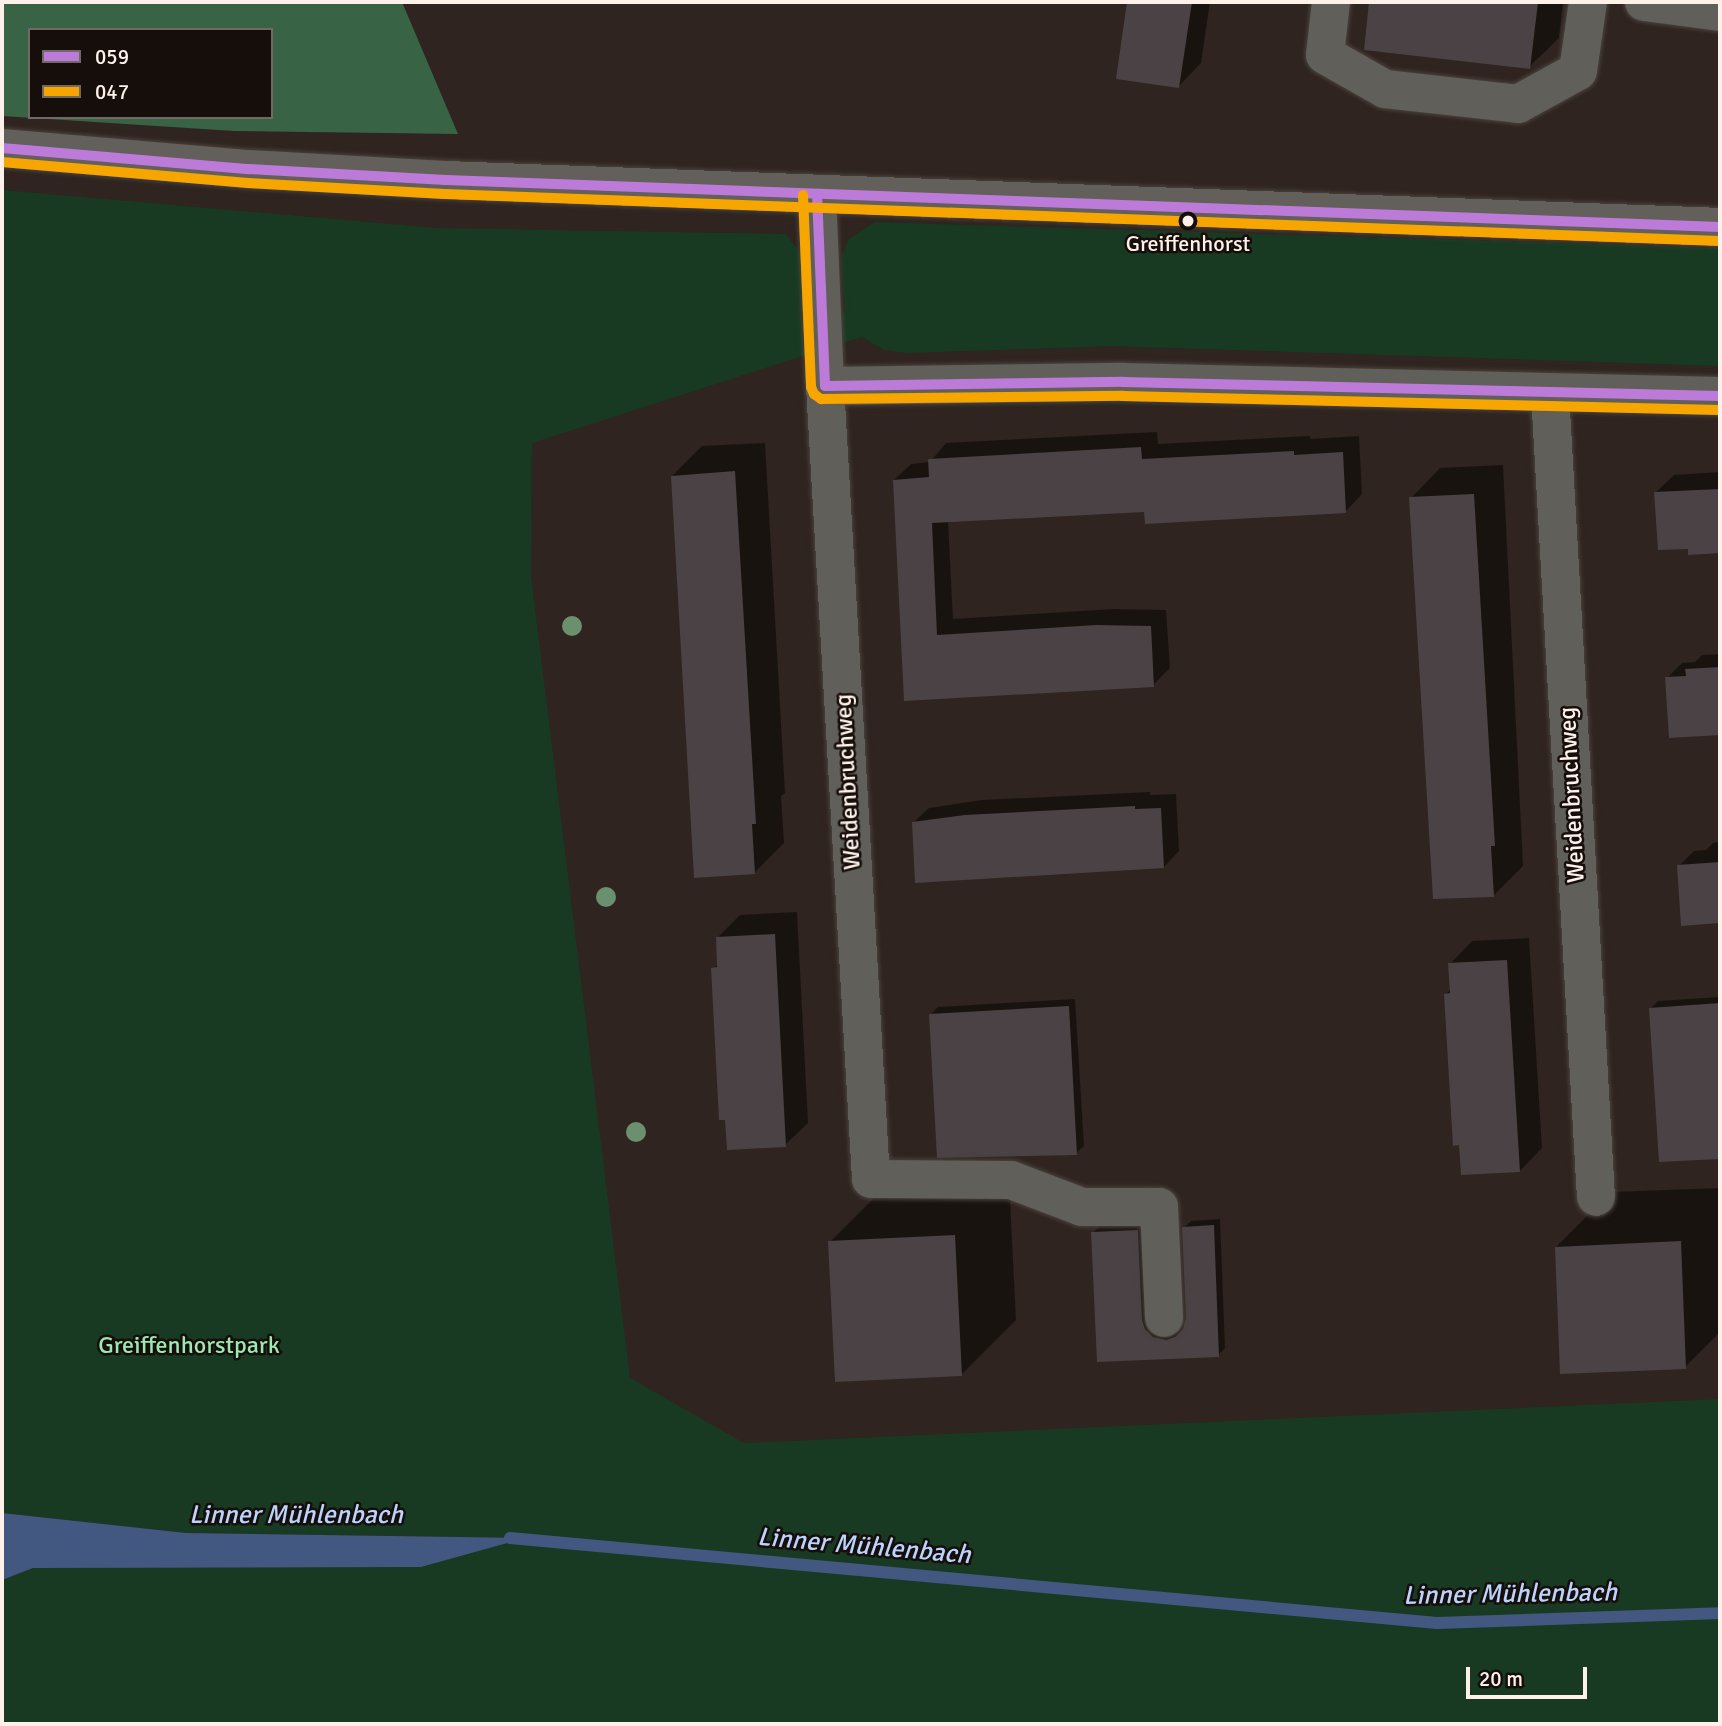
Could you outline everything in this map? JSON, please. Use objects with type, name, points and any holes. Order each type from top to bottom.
[{"type":"main road","points":[[2,148],[249,169],[817,194],[1720,228]]},
{"type":"street","points":[[1331,2],[1325,55],[1385,89],[1518,104],[1578,71],[1588,2]]},
{"type":"street","points":[[1644,2],[1720,12]]},
{"type":"street","name":"Weidenbruchweg","points":[[817,194],[825,386],[871,1178],[1011,1180],[1082,1207],[1159,1208],[1164,1318]]},
{"type":"street","points":[[825,386],[1123,382],[1720,396]]},
{"type":"street","name":"Weidenbruchweg","points":[[1550,393],[1596,1197]]},
{"type":"green space","points":[[2,2],[402,2],[458,134],[234,131],[48,119],[273,119],[273,28],[28,28],[28,118],[2,116]]},
{"type":"green space","name":"Greiffenhorstpark","points":[[2,190],[437,228],[786,234],[845,314],[841,258],[848,240],[875,222],[1720,248],[1720,366],[1112,346],[908,353],[884,350],[862,337],[532,443],[531,576],[630,1378],[744,1443],[1720,1399],[1720,1724],[2,1724],[2,1580],[33,1568],[421,1567],[522,1538],[186,1533],[2,1513]]},
{"type":"water","name":"Linner Mühlenbach","points":[[2,1513],[186,1533],[525,1538],[421,1567],[33,1568],[2,1580]]},
{"type":"building","points":[[1127,2],[1192,2],[1179,88],[1116,79]]},
{"type":"building","points":[[1369,2],[1538,2],[1530,69],[1364,50]]},
{"type":"building","points":[[1141,447],[1142,459],[1294,451],[1294,455],[1343,452],[1346,513],[1145,524],[1144,512],[932,523],[937,635],[1096,625],[1151,626],[1154,687],[904,701],[893,480],[929,477],[928,459]]},
{"type":"building","points":[[735,471],[756,824],[752,824],[755,874],[694,878],[671,476]]},
{"type":"building","points":[[1720,489],[1720,553],[1688,555],[1688,549],[1658,550],[1654,492]]},
{"type":"building","points":[[1474,494],[1495,846],[1491,846],[1494,897],[1433,899],[1409,497]]},
{"type":"building","points":[[1720,667],[1720,735],[1669,738],[1665,677],[1686,676],[1685,669]]},
{"type":"building","points":[[1135,806],[1135,809],[1161,808],[1164,868],[915,883],[912,822],[965,815]]},
{"type":"building","points":[[1720,862],[1720,923],[1681,926],[1677,865]]},
{"type":"building","points":[[775,934],[786,1147],[727,1150],[725,1120],[719,1120],[711,968],[717,967],[716,937]]},
{"type":"building","points":[[1507,960],[1520,1172],[1461,1175],[1459,1145],[1453,1146],[1444,994],[1450,993],[1448,963]]},
{"type":"building","points":[[1720,1003],[1720,1159],[1659,1162],[1649,1008]]},
{"type":"building","points":[[1069,1006],[1077,1155],[937,1158],[929,1014]]},
{"type":"building","points":[[1214,1225],[1219,1357],[1097,1362],[1091,1232],[1138,1230],[1142,1320],[1145,1329],[1153,1337],[1166,1340],[1175,1337],[1183,1329],[1186,1318],[1182,1227]]},
{"type":"building","points":[[955,1235],[962,1376],[835,1382],[828,1241]]},
{"type":"building","points":[[1681,1241],[1686,1369],[1560,1374],[1555,1247]]},
{"type":"waterway","name":"Linner Mühlenbach","points":[[510,1538],[1437,1623],[1720,1613]]},
{"type":"transit line","name":"059","points":[[2,148],[249,169],[446,180],[1720,227]]},
{"type":"transit line","name":"047","points":[[2,162],[248,183],[445,194],[1719,241]]},
{"type":"transit line","name":"059","points":[[817,194],[825,386]]},
{"type":"transit line","name":"047","points":[[803,195],[811,387],[814,394],[821,399],[1123,396],[1720,410]]},
{"type":"transit line","name":"059","points":[[825,386],[1123,382],[1720,396]]},
{"type":"place","name":"Greiffenhorst","points":[[1188,221]]}]
